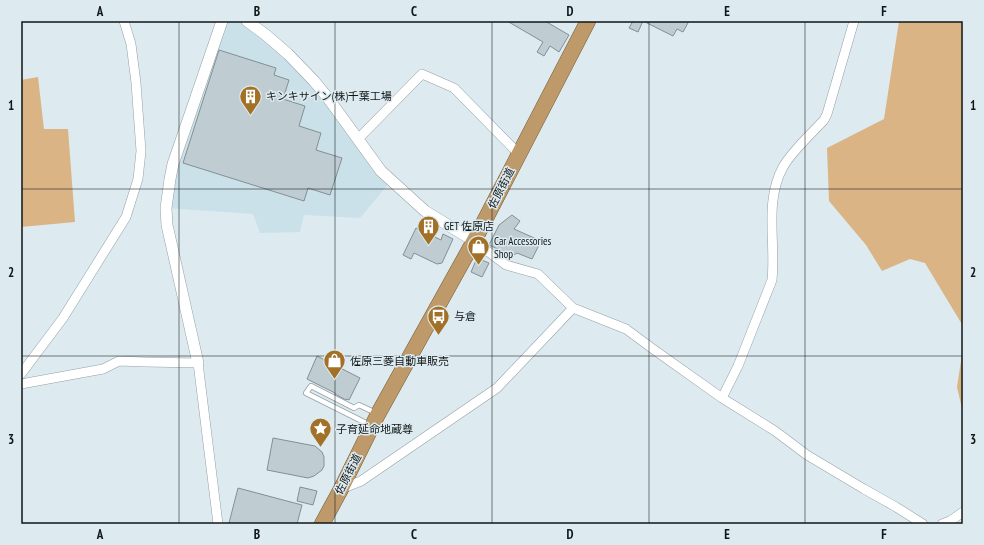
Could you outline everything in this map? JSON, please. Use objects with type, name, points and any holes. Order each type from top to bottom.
[{"type":"highway","name":"佐原街道","points":[[322,524],[375,420],[474,241],[588,21]]},
{"type":"street","points":[[21,374],[62,318],[126,217],[138,180],[141,150],[136,83],[131,44],[124,21]]},
{"type":"street","points":[[218,524],[198,363],[168,225],[166,208],[173,164],[222,21]]},
{"type":"street","points":[[247,21],[278,44],[301,67],[328,98],[381,171],[425,211],[474,241],[506,265],[538,274],[573,308],[626,329],[722,398],[774,431],[807,455],[923,524]]},
{"type":"street","points":[[722,398],[738,366],[772,280],[772,212],[776,184],[783,167],[790,156],[824,120],[827,114],[854,21]]},
{"type":"street","points":[[358,139],[422,74],[454,88],[513,148],[518,155]]},
{"type":"street","points":[[341,489],[361,481],[497,388],[573,308]]},
{"type":"street","points":[[21,384],[103,369],[119,361],[198,363]]},
{"type":"street","points":[[942,524],[950,521],[963,512]]},
{"type":"lane","points":[[311,386],[354,408],[359,405],[375,420],[306,393],[311,386]]},
{"type":"shaded area","points":[[222,21],[247,21],[278,44],[391,181],[360,218],[304,215],[300,232],[260,233],[253,214],[166,208],[170,179]]},
{"type":"shaded area","points":[[899,21],[963,21],[963,326],[925,263],[910,259],[882,271],[866,245],[829,201],[827,148],[884,119]]},
{"type":"shaded area","points":[[38,77],[44,129],[68,129],[75,222],[21,227],[21,80]]},
{"type":"shaded area","points":[[963,348],[963,413],[957,387]]},
{"type":"building","points":[[507,21],[545,21],[569,35],[559,52],[550,46],[544,56],[537,52],[543,42]]},
{"type":"building","points":[[633,21],[643,21],[638,32],[629,28]]},
{"type":"building","points":[[643,21],[689,21],[683,32],[677,29],[673,36]]},
{"type":"building","name":"キンキサイン(株)千葉工場","points":[[219,50],[276,68],[274,75],[289,80],[283,99],[305,106],[299,126],[321,133],[316,150],[342,158],[330,195],[308,188],[304,201],[183,163]]},
{"type":"building","points":[[512,215],[520,221],[514,229],[541,241],[532,259],[517,253],[512,256],[489,245],[499,225]]},
{"type":"building","name":"GET 佐原店","points":[[416,228],[441,240],[443,234],[453,239],[442,263],[437,264],[414,253],[411,259],[403,255]]},
{"type":"building","points":[[477,258],[489,263],[482,277],[471,272]]},
{"type":"building","name":"佐原三菱自動車販売","points":[[317,356],[360,378],[349,400],[346,400],[307,379]]},
{"type":"building","points":[[273,438],[315,446],[322,452],[324,457],[324,466],[322,470],[314,476],[308,478],[267,470]]},
{"type":"building","points":[[300,487],[317,491],[313,505],[297,501]]},
{"type":"building","points":[[238,488],[302,505],[297,524],[229,523]]},
{"type":"place","name":"キンキサイン(株)千葉工場","points":[[250,116]]},
{"type":"place","name":"GET 佐原店","points":[[428,246]]},
{"type":"place","name":"Car Accessories Shop","points":[[478,266]]},
{"type":"place","name":"与倉","points":[[438,336]]},
{"type":"place","name":"佐原三菱自動車販売","points":[[335,380]]},
{"type":"place","name":"子育延命地蔵尊","points":[[321,448]]}]
